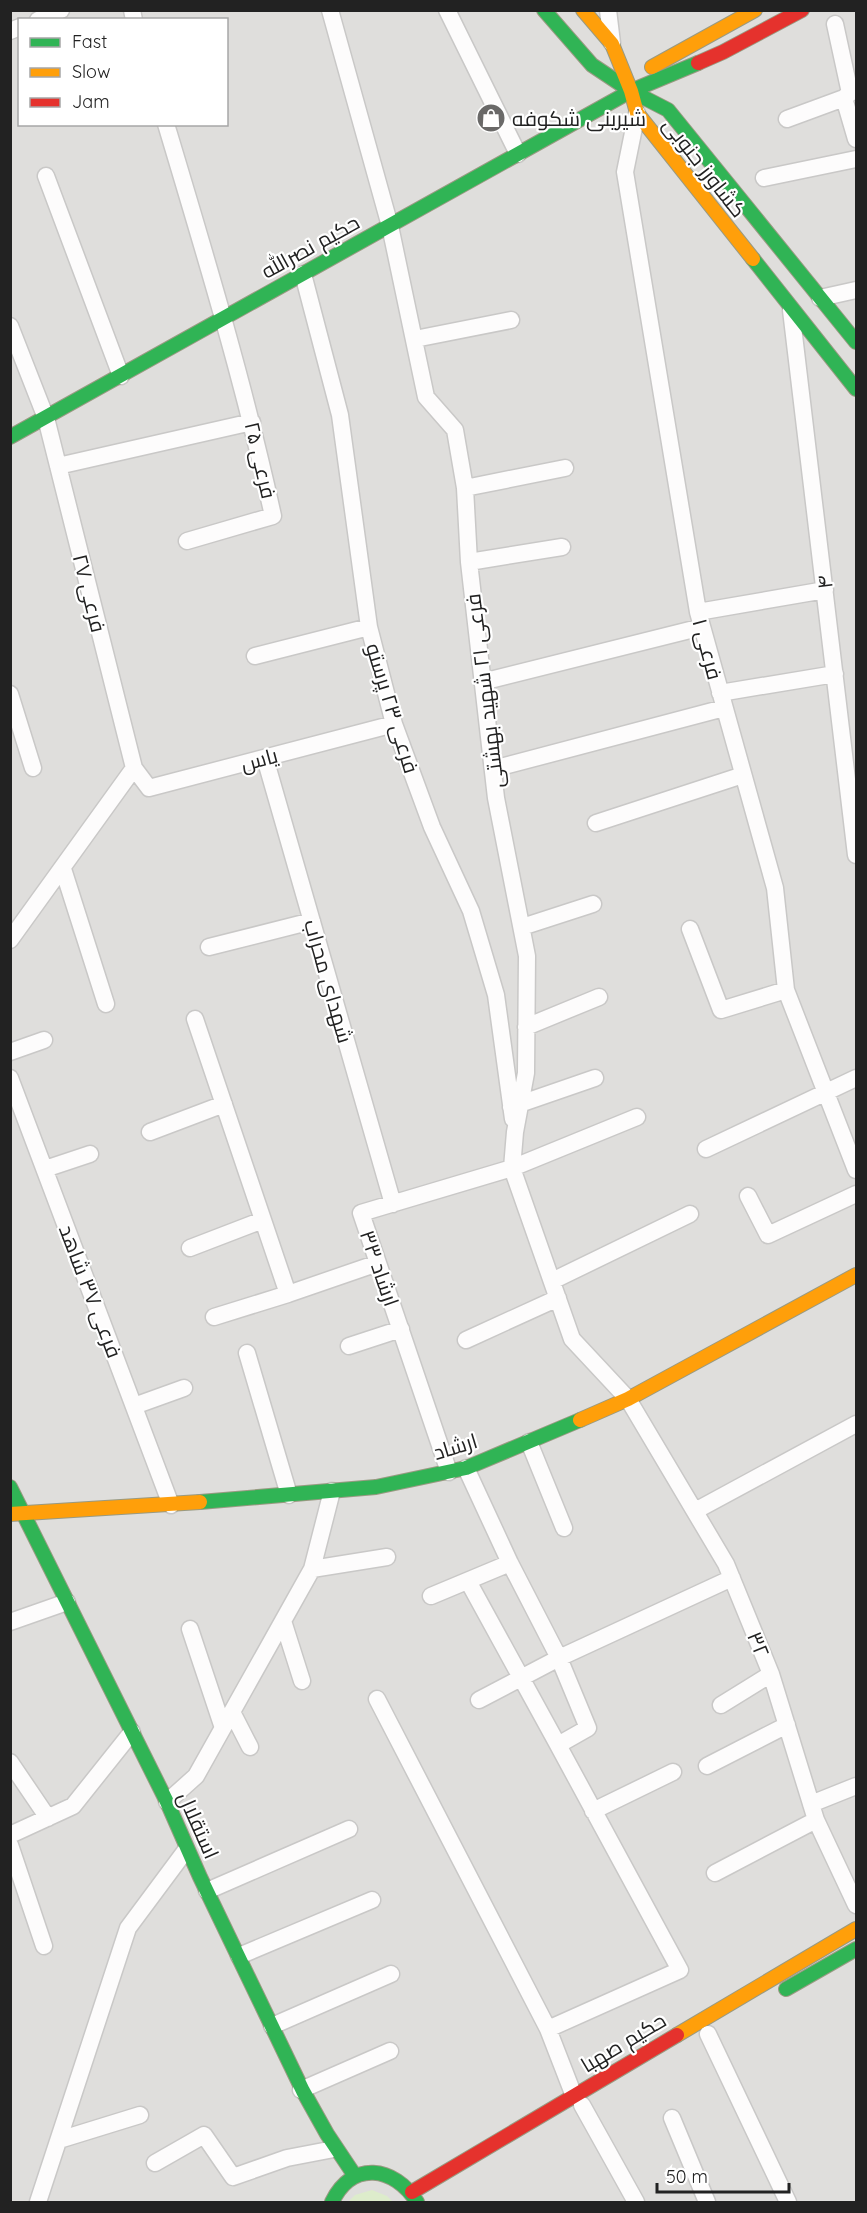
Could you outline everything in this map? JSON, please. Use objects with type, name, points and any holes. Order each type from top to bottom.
[{"type":"street","points":[[43,18],[61,10]]},
{"type":"street","name":"فرعی ۲۱ شهید بهشتی","points":[[330,10],[390,226],[426,397],[455,430],[465,488],[469,562],[496,798],[527,956],[525,1073],[515,1106],[512,1168]]},
{"type":"street","points":[[447,10],[518,154]]},
{"type":"street","points":[[544,10],[592,65],[631,91]]},
{"type":"street","points":[[583,10],[612,44]]},
{"type":"street","points":[[608,10],[612,44],[631,91]]},
{"type":"street","name":"حکیم نصرالله","points":[[631,91],[646,71],[755,10]]},
{"type":"street","name":"حکیم نصرالله","points":[[10,437],[631,91],[723,52],[802,10]]},
{"type":"street","points":[[787,119],[844,98],[850,93],[835,24]]},
{"type":"street","name":"کشاورز جنوبی","points":[[631,91],[636,113],[856,389]]},
{"type":"street","name":"کشاورز جنوبی","points":[[631,91],[668,110],[856,342]]},
{"type":"street","points":[[844,98],[856,139]]},
{"type":"street","name":"فرعی ۱","points":[[636,113],[626,172],[700,620],[775,888],[786,990],[856,1170]]},
{"type":"street","name":"فرعی ۲۵","points":[[167,126],[225,318],[273,516],[187,541]]},
{"type":"street","points":[[764,178],[856,159]]},
{"type":"street","points":[[46,176],[121,376]]},
{"type":"street","name":"فرعی ۲۳ پرستو","points":[[303,274],[340,416],[369,627],[394,724],[432,827],[471,912],[496,995],[515,1106]]},
{"type":"street","points":[[820,298],[856,291]]},
{"type":"street","name":"۴","points":[[791,310],[856,855]]},
{"type":"street","points":[[415,339],[511,320]]},
{"type":"street","name":"فرعی ۲۷","points":[[10,326],[46,418],[134,768]]},
{"type":"street","points":[[58,466],[252,422]]},
{"type":"street","points":[[465,488],[565,468]]},
{"type":"street","points":[[469,562],[562,547]]},
{"type":"street","points":[[482,682],[700,620],[825,590]]},
{"type":"street","points":[[255,656],[369,627]]},
{"type":"street","points":[[493,769],[722,700],[835,674]]},
{"type":"street","points":[[10,694],[33,768]]},
{"type":"street","name":"یاس","points":[[134,768],[149,788],[394,724]]},
{"type":"street","name":"شهدای محراب","points":[[265,758],[393,1204]]},
{"type":"street","points":[[10,940],[134,768]]},
{"type":"street","points":[[596,823],[743,775]]},
{"type":"street","points":[[63,869],[106,1004]]},
{"type":"street","points":[[522,927],[593,904]]},
{"type":"street","points":[[209,947],[312,921]]},
{"type":"street","points":[[690,928],[721,1010],[786,990]]},
{"type":"street","points":[[526,1027],[599,997]]},
{"type":"street","points":[[195,1019],[288,1294]]},
{"type":"street","points":[[10,1052],[44,1040]]},
{"type":"street","name":"فرعی ۳۷ شاهد","points":[[10,1078],[171,1505]]},
{"type":"street","points":[[515,1106],[595,1078]]},
{"type":"street","points":[[706,1149],[856,1078]]},
{"type":"street","points":[[150,1132],[224,1104]]},
{"type":"street","name":"ارشاد ۳۳","points":[[449,1472],[361,1213],[512,1168],[637,1117]]},
{"type":"street","points":[[45,1169],[90,1154]]},
{"type":"street","name":"۳۲","points":[[512,1168],[572,1339],[628,1399],[726,1564],[771,1674],[814,1812],[856,1905]]},
{"type":"street","points":[[748,1196],[768,1235],[856,1194]]},
{"type":"street","points":[[552,1281],[690,1214]]},
{"type":"street","points":[[190,1248],[263,1220]]},
{"type":"street","points":[[214,1317],[378,1263]]},
{"type":"street","name":"ارشاد","points":[[17,1513],[171,1505],[376,1487],[466,1468],[628,1399],[856,1275]]},
{"type":"street","points":[[466,1340],[558,1298]]},
{"type":"street","points":[[349,1346],[401,1329]]},
{"type":"street","points":[[247,1353],[289,1495]]},
{"type":"street","points":[[134,1407],[184,1388]]},
{"type":"street","points":[[695,1511],[856,1424]]},
{"type":"street","points":[[529,1442],[564,1528]]},
{"type":"street","points":[[466,1468],[510,1563],[559,1658],[588,1728],[558,1745]]},
{"type":"street","name":"استقلال","points":[[10,1487],[17,1513],[67,1602],[167,1802],[186,1850],[239,1956],[301,2090],[334,2149],[355,2176]]},
{"type":"street","points":[[167,1802],[196,1776],[312,1569],[332,1491]]},
{"type":"street","points":[[312,1569],[387,1557]]},
{"type":"street","points":[[431,1596],[510,1563]]},
{"type":"street","points":[[479,1700],[559,1658],[732,1578]]},
{"type":"street","points":[[468,1581],[680,1970],[548,2029]]},
{"type":"street","points":[[10,1622],[67,1602]]},
{"type":"street","points":[[283,1621],[302,1681]]},
{"type":"street","points":[[190,1629],[223,1728]]},
{"type":"street","points":[[721,1705],[771,1674]]},
{"type":"street","points":[[377,1699],[548,2029],[578,2101],[636,2202]]},
{"type":"street","points":[[232,1712],[250,1748]]},
{"type":"street","points":[[707,1766],[787,1725]]},
{"type":"street","points":[[10,1835],[74,1806],[132,1732]]},
{"type":"street","points":[[10,1762],[48,1818]]},
{"type":"street","points":[[593,1811],[674,1772]]},
{"type":"street","points":[[715,1873],[856,1786]]},
{"type":"street","points":[[207,1891],[349,1829]]},
{"type":"street","points":[[10,1845],[44,1946]]},
{"type":"street","points":[[38,2202],[128,1928],[186,1850]]},
{"type":"street","points":[[239,1956],[372,1900]]},
{"type":"street","name":"حکیم صهبا","points":[[423,2202],[432,2190],[856,1929]]},
{"type":"street","points":[[777,1994],[856,1950]]},
{"type":"street","points":[[272,2026],[391,1974]]},
{"type":"street","points":[[708,2034],[788,2202]]},
{"type":"street","points":[[301,2090],[390,2050]]},
{"type":"street","name":"حکیم صهبا","points":[[414,2197],[578,2101],[668,2057]]},
{"type":"street","points":[[59,2140],[140,2115]]},
{"type":"street","points":[[672,2118],[707,2202]]},
{"type":"street","points":[[155,2163],[204,2135],[233,2177],[287,2158],[334,2149]]},
{"type":"street","points":[[332,2202],[342,2185],[355,2176],[368,2172],[386,2174],[403,2182],[414,2197]]},
{"type":"shaded area","points":[[11,11],[856,11],[856,2202],[11,2202]]},
{"type":"green space","points":[[372,2190],[387,2196],[393,2202],[348,2202],[355,2195]]},
{"type":"traffic: fast","points":[[544,10],[592,65],[631,91],[668,110],[856,342]]},
{"type":"traffic: fast","points":[[10,437],[631,91],[698,63]]},
{"type":"traffic: fast","points":[[753,259],[856,389]]},
{"type":"traffic: fast","points":[[200,1502],[376,1487],[466,1468],[580,1420]]},
{"type":"traffic: fast","points":[[10,1487],[167,1802],[200,1877],[303,2091],[327,2134],[355,2176]]},
{"type":"traffic: fast","points":[[786,1989],[856,1949]]},
{"type":"traffic: fast","points":[[332,2202],[340,2188],[350,2179],[362,2174],[373,2173],[385,2175],[397,2181],[417,2202]]},
{"type":"traffic: slow","points":[[583,10],[612,44],[631,91],[637,113],[753,259]]},
{"type":"traffic: slow","points":[[652,67],[755,10]]},
{"type":"traffic: slow","points":[[580,1420],[628,1399],[856,1275]]},
{"type":"traffic: slow","points":[[10,1514],[200,1502]]},
{"type":"traffic: slow","points":[[677,2035],[856,1929]]},
{"type":"traffic: jam","points":[[698,63],[802,10]]},
{"type":"traffic: jam","points":[[412,2192],[677,2035]]},
{"type":"place","name":"شیرینی شکوفه","points":[[491,118]]}]
